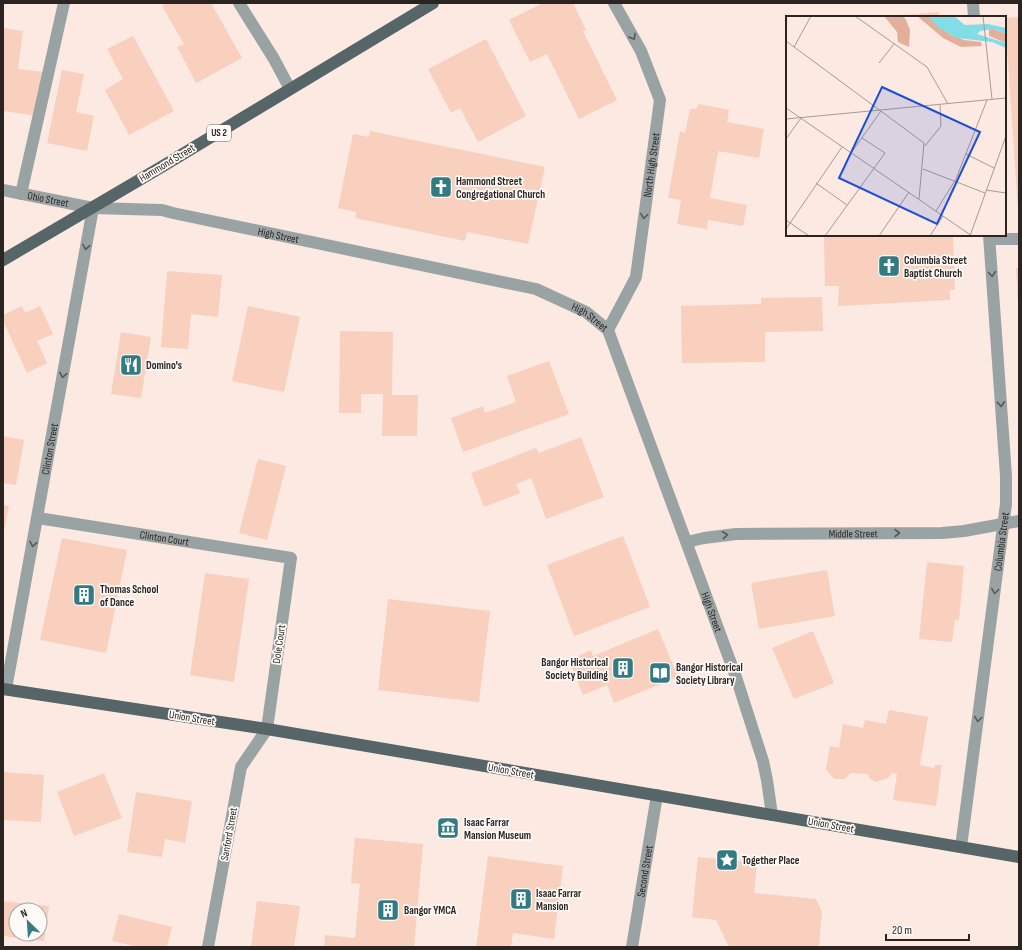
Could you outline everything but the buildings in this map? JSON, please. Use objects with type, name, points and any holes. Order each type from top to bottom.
[{"type":"main road","name":"Hammond Street","points":[[3,260],[93,208],[433,3]]},
{"type":"main road","name":"Union Street","points":[[5,689],[267,730],[1019,857]]},
{"type":"street","points":[[21,194],[64,10],[64,3]]},
{"type":"street","points":[[239,3],[274,59],[290,89]]},
{"type":"street","name":"North High Street","points":[[608,330],[636,276],[660,100],[641,51],[614,3]]},
{"type":"street","points":[[973,3],[974,16]]},
{"type":"street","name":"Ohio Street","points":[[3,190],[93,208]]},
{"type":"street","name":"High Street","points":[[93,208],[162,210],[536,289],[586,312],[608,330],[687,542],[748,713],[768,780],[772,815]]},
{"type":"street","name":"Clinton Street","points":[[5,689],[38,518],[93,208]]},
{"type":"street","points":[[990,237],[1019,239]]},
{"type":"street","name":"Columbia Street","points":[[961,847],[1006,504],[1006,476],[990,237]]},
{"type":"street","name":"Clinton Court","points":[[38,518],[291,558]]},
{"type":"street","name":"Middle Street","points":[[687,542],[704,538],[736,534],[942,533],[964,531],[1019,521]]},
{"type":"street","name":"Dole Court","points":[[267,730],[291,558]]},
{"type":"street","name":"Sanford Street","points":[[208,947],[241,767],[267,730]]},
{"type":"street","name":"Second Street","points":[[632,947],[657,795]]},
{"type":"place","name":"Hammond Street Congregational Church","points":[[441,187]]},
{"type":"place","name":"Columbia Street Baptist Church","points":[[889,266]]},
{"type":"place","name":"Domino's","points":[[131,365]]},
{"type":"place","name":"Thomas School of Dance","points":[[84,595]]},
{"type":"place","name":"Bangor Historical Society Building","points":[[623,668]]},
{"type":"place","name":"Bangor Historical Society Library","points":[[660,673]]},
{"type":"place","name":"Isaac Farrar Mansion Museum","points":[[448,828]]},
{"type":"place","name":"Together Place","points":[[727,860]]},
{"type":"place","name":"Isaac Farrar Mansion","points":[[521,899]]},
{"type":"place","name":"Bangor YMCA","points":[[388,910]]}]
